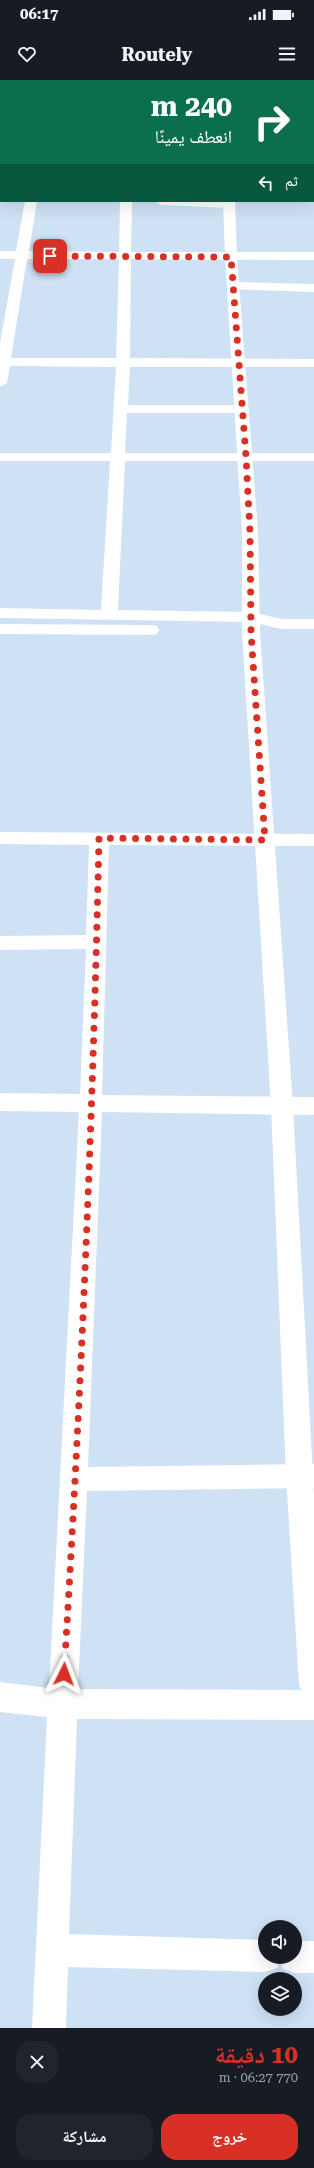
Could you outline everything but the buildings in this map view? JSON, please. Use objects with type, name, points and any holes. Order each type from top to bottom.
[{"type":"street","points":[[0,383],[2,362],[14,304],[31,202]]},
{"type":"street","points":[[109,614],[119,457],[123,363],[126,202]]},
{"type":"street","points":[[230,202],[231,257],[246,457],[251,625],[307,1476],[314,1685]]},
{"type":"street","points":[[0,255],[231,257],[314,256]]},
{"type":"street","points":[[233,286],[314,288]]},
{"type":"street","points":[[0,304],[14,304]]},
{"type":"street","points":[[2,362],[239,364],[314,363]]},
{"type":"street","points":[[121,409],[242,409]]},
{"type":"street","points":[[0,457],[314,457]]},
{"type":"street","points":[[0,613],[109,614],[251,625]]},
{"type":"street","points":[[0,629],[314,624]]},
{"type":"street","points":[[0,838],[314,840]]},
{"type":"street","points":[[49,2028],[62,1704],[75,1479],[91,1104],[99,838]]},
{"type":"street","points":[[0,943],[96,942]]},
{"type":"street","points":[[0,1102],[314,1106]]},
{"type":"street","points":[[75,1479],[307,1476]]},
{"type":"street","points":[[0,1696],[62,1704],[314,1705]]},
{"type":"street","points":[[51,1950],[258,1956]]},
{"type":"street","points":[[302,1957],[314,1957]]},
{"type":"route","points":[[50,256],[231,257],[246,457],[250,532],[251,632],[265,840],[99,838],[91,1104],[75,1479],[64,1674]]}]
